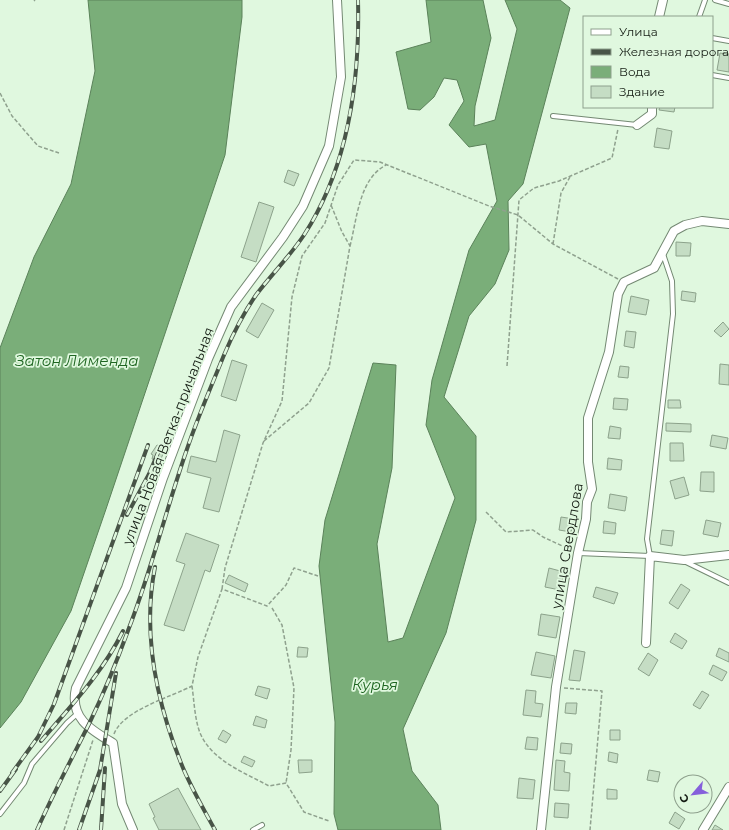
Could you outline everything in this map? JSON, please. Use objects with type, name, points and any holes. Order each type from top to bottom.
[{"type":"street","name":"улица Новая Ветка-причальная","points":[[77,714],[74,695],[76,688],[126,588],[163,478],[208,359],[232,307],[283,237],[303,206],[329,146],[341,77],[337,0]]},
{"type":"street","points":[[659,16],[663,0]]},
{"type":"street","points":[[637,125],[652,114],[652,108]]},
{"type":"street","points":[[624,282],[654,268],[674,231],[702,221],[729,224]]},
{"type":"street","name":"улица Свердлова","points":[[541,830],[556,688],[578,553],[586,519],[587,502],[592,489],[588,462],[588,418],[609,352],[618,294],[624,282]]},
{"type":"street","points":[[646,643],[650,556],[684,560],[729,555]]},
{"type":"street","points":[[77,714],[96,732],[114,743],[122,804],[133,830]]},
{"type":"street","points":[[703,830],[729,787]]},
{"type":"lane","points":[[699,16],[705,0]]},
{"type":"lane","points":[[715,0],[729,4]]},
{"type":"lane","points":[[713,38],[729,41]]},
{"type":"lane","points":[[713,76],[729,78]]},
{"type":"lane","points":[[553,116],[637,125]]},
{"type":"lane","points":[[578,553],[650,556],[647,539],[672,314],[672,281],[663,253]]},
{"type":"lane","points":[[684,560],[729,583]]},
{"type":"lane","points":[[0,814],[24,783],[32,764],[67,723],[77,714]]},
{"type":"lane","points":[[253,830],[262,825]]},
{"type":"path","points":[[0,93],[12,116],[38,146],[59,153]]},
{"type":"path","points":[[507,366],[519,200],[534,188],[570,177],[612,158],[619,123]]},
{"type":"path","points":[[286,783],[269,786],[234,768],[215,754],[200,734],[192,686],[198,657],[222,589],[225,568],[263,443],[282,401],[292,296],[302,256],[325,223],[338,185],[354,160],[380,162],[489,206],[518,215],[553,244],[624,282]]},
{"type":"path","points":[[263,443],[309,403],[329,368],[350,246],[365,185],[379,169],[387,165]]},
{"type":"path","points":[[553,244],[561,193],[570,177]]},
{"type":"path","points":[[331,206],[342,232],[350,246]]},
{"type":"path","points":[[486,512],[506,532],[533,530],[543,537],[578,553]]},
{"type":"path","points":[[222,589],[267,606],[286,585],[294,568],[318,576]]},
{"type":"path","points":[[272,608],[282,625],[294,688],[291,750],[286,783],[304,812],[329,821]]},
{"type":"path","points":[[114,743],[113,737],[116,730],[128,717],[192,686]]},
{"type":"path","points":[[556,688],[602,691],[590,830]]},
{"type":"path","points":[[64,830],[96,732]]},
{"type":"water","name":"Затон Лименда","points":[[88,0],[242,0],[242,17],[225,155],[106,509],[71,611],[21,702],[0,728],[0,348],[34,257],[71,184],[95,71]]},
{"type":"water","name":"Курья","points":[[426,0],[483,0],[491,38],[475,106],[474,126],[495,120],[517,29],[505,0],[560,0],[570,8],[523,184],[508,201],[509,250],[495,284],[469,316],[444,397],[476,436],[476,520],[446,633],[403,729],[412,771],[438,805],[441,830],[338,830],[334,814],[335,722],[319,566],[325,520],[373,363],[396,365],[392,468],[377,544],[388,642],[403,638],[455,498],[426,425],[432,380],[469,250],[497,201],[486,144],[469,147],[449,125],[464,101],[457,80],[444,78],[434,97],[420,110],[408,109],[396,52],[431,42]]},
{"type":"building","points":[[720,53],[729,54],[729,72],[717,70]]},
{"type":"building","points":[[660,108],[675,108],[674,112],[659,110]]},
{"type":"building","points":[[657,128],[672,131],[669,149],[654,147]]},
{"type":"building","points":[[288,170],[299,174],[294,186],[284,182]]},
{"type":"building","points":[[259,202],[274,207],[256,262],[241,257]]},
{"type":"building","points":[[676,242],[691,243],[690,256],[676,256]]},
{"type":"building","points":[[682,291],[696,293],[695,302],[681,300]]},
{"type":"building","points":[[631,296],[649,300],[646,315],[628,312]]},
{"type":"building","points":[[262,303],[274,310],[258,338],[246,331]]},
{"type":"building","points":[[723,322],[729,329],[721,337],[714,331]]},
{"type":"building","points":[[626,331],[636,332],[634,348],[624,346]]},
{"type":"building","points":[[232,360],[247,365],[236,401],[221,396]]},
{"type":"building","points":[[720,364],[729,365],[729,385],[719,384]]},
{"type":"building","points":[[620,366],[629,367],[628,378],[618,377]]},
{"type":"building","points":[[614,398],[628,399],[627,410],[613,409]]},
{"type":"building","points":[[668,400],[680,400],[681,408],[668,408]]},
{"type":"building","points":[[666,423],[691,424],[691,432],[666,431]]},
{"type":"building","points":[[610,426],[621,428],[620,439],[608,438]]},
{"type":"building","points":[[224,430],[240,435],[219,512],[203,508],[211,478],[187,472],[191,456],[216,462]]},
{"type":"building","points":[[712,435],[728,438],[726,449],[710,446]]},
{"type":"building","points":[[670,443],[683,443],[684,461],[670,461]]},
{"type":"building","points":[[157,445],[165,448],[160,462],[152,459],[153,455],[151,454]]},
{"type":"building","points":[[608,458],[622,460],[621,470],[607,469]]},
{"type":"building","points":[[701,472],[714,472],[714,492],[700,491]]},
{"type":"building","points":[[684,477],[689,495],[675,499],[670,481]]},
{"type":"building","points":[[610,494],[627,497],[625,511],[608,508]]},
{"type":"building","points":[[561,517],[574,519],[571,532],[559,530]]},
{"type":"building","points":[[706,520],[721,523],[718,537],[703,534]]},
{"type":"building","points":[[604,521],[616,523],[615,534],[603,533]]},
{"type":"building","points":[[662,530],[674,531],[672,546],[660,544]]},
{"type":"building","points":[[186,533],[219,545],[210,572],[205,570],[184,631],[164,625],[185,564],[176,561]]},
{"type":"building","points":[[549,568],[564,572],[560,590],[545,587]]},
{"type":"building","points":[[229,575],[248,584],[245,592],[225,583]]},
{"type":"building","points":[[681,584],[690,590],[678,609],[669,603]]},
{"type":"building","points":[[596,587],[618,593],[614,604],[593,597]]},
{"type":"building","points":[[541,614],[560,617],[556,638],[538,635]]},
{"type":"building","points":[[675,633],[687,641],[682,649],[670,642]]},
{"type":"building","points":[[298,647],[308,648],[307,657],[297,657]]},
{"type":"building","points":[[719,648],[729,653],[729,662],[716,656]]},
{"type":"building","points":[[574,650],[585,652],[580,681],[569,680]]},
{"type":"building","points":[[536,652],[555,656],[551,678],[531,675]]},
{"type":"building","points":[[648,653],[658,660],[649,676],[638,669]]},
{"type":"building","points":[[713,665],[727,672],[722,681],[709,674]]},
{"type":"building","points":[[258,686],[270,689],[267,699],[255,695]]},
{"type":"building","points":[[526,690],[536,691],[535,703],[543,704],[541,717],[523,715]]},
{"type":"building","points":[[702,691],[709,695],[700,709],[693,705]]},
{"type":"building","points":[[566,703],[577,703],[576,714],[565,713]]},
{"type":"building","points":[[256,716],[267,720],[265,728],[253,725]]},
{"type":"building","points":[[223,730],[231,735],[226,743],[218,739]]},
{"type":"building","points":[[610,730],[620,730],[620,740],[610,740]]},
{"type":"building","points":[[527,737],[538,738],[537,750],[525,749]]},
{"type":"building","points":[[561,743],[572,744],[571,754],[560,753]]},
{"type":"building","points":[[609,752],[618,754],[617,763],[608,761]]},
{"type":"building","points":[[244,756],[255,761],[252,767],[241,762]]},
{"type":"building","points":[[298,760],[312,760],[312,772],[299,773]]},
{"type":"building","points":[[556,760],[565,761],[564,772],[570,773],[569,791],[554,790]]},
{"type":"building","points":[[649,770],[660,772],[658,782],[647,780]]},
{"type":"building","points":[[519,778],[535,780],[533,799],[517,798]]},
{"type":"building","points":[[178,788],[201,830],[159,830],[153,818],[155,817],[149,804]]},
{"type":"building","points":[[607,789],[617,790],[617,799],[607,799]]},
{"type":"building","points":[[555,803],[569,804],[568,818],[554,817]]},
{"type":"building","points":[[674,814],[678,814],[685,819],[679,829],[669,823]]},
{"type":"building","points":[[715,825],[723,830],[712,830]]},
{"type":"railway","points":[[37,830],[95,712],[115,665],[137,606],[190,440],[227,347],[256,295],[304,235],[319,209],[331,181],[341,152],[353,92],[357,61],[358,0]]},
{"type":"railway","points":[[12,773],[38,737],[54,704],[148,445]]},
{"type":"railway","points":[[127,515],[149,474],[160,448]]},
{"type":"railway","points":[[155,567],[151,592],[150,617],[151,641],[158,691],[172,739],[181,763],[215,830]]},
{"type":"railway","points":[[41,741],[96,675],[106,661],[123,631]]},
{"type":"railway","points":[[79,830],[100,770],[116,673]]},
{"type":"railway","points":[[101,830],[105,768]]},
{"type":"railway","points":[[0,791],[16,769]]}]
